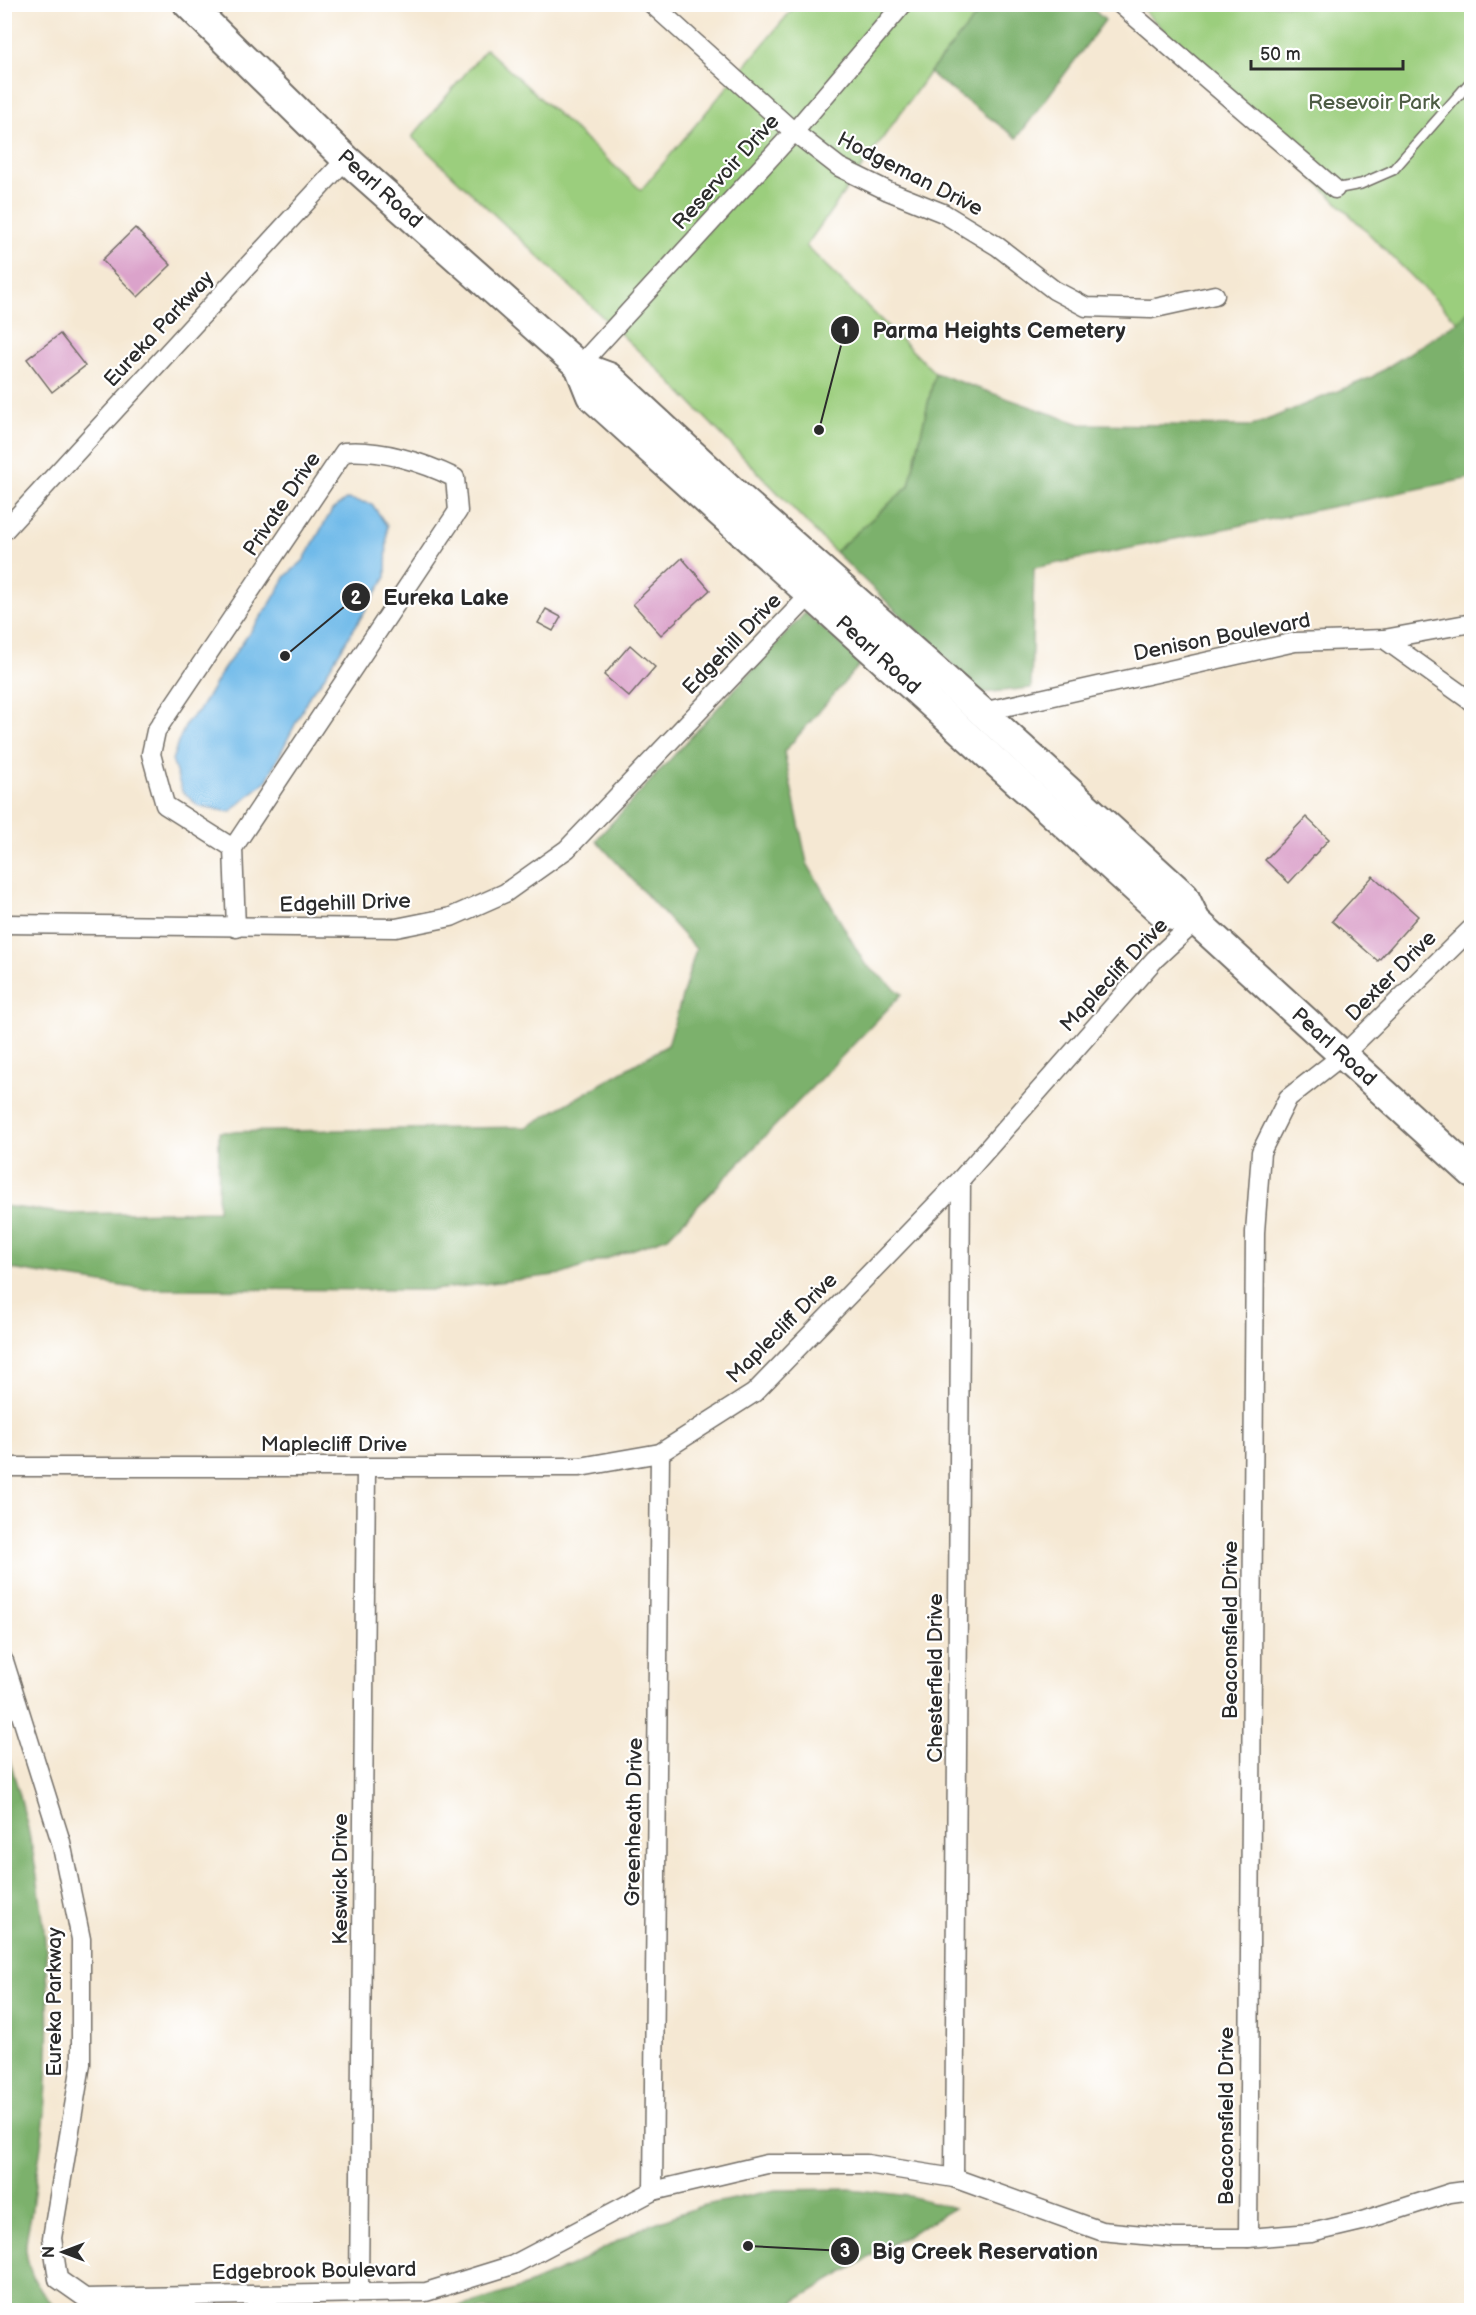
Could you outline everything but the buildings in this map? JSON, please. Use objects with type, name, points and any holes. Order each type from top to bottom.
[{"type":"main road","name":"Pearl Road","points":[[188,4],[346,159],[579,366],[609,377],[730,489],[982,712],[1184,896],[1196,921],[1472,1173]]},
{"type":"main road","name":"Pearl Road","points":[[579,366],[591,396],[1164,914],[1196,921]]},
{"type":"street","name":"Hodgeman Drive","points":[[652,4],[794,132],[839,167],[888,191],[943,213],[997,246],[1054,290],[1086,307],[1151,309],[1215,296]]},
{"type":"street","name":"Reservoir Drive","points":[[579,366],[794,132],[903,4]]},
{"type":"street","points":[[1120,4],[1335,189]]},
{"type":"street","name":"Eureka Parkway","points":[[4,531],[346,159]]},
{"type":"street","name":"Private Drive","points":[[359,451],[393,456],[444,472],[455,478],[458,511],[233,848],[165,806],[151,754],[156,731],[344,452],[359,451]]},
{"type":"street","name":"Edgehill Drive","points":[[4,924],[396,928],[452,917],[505,893],[567,849],[810,595]]},
{"type":"street","name":"Denison Boulevard","points":[[982,712],[1295,642],[1384,639],[1472,623]]},
{"type":"street","points":[[1384,639],[1472,702]]},
{"type":"street","points":[[233,848],[236,928]]},
{"type":"street","name":"Maplecliff Drive","points":[[4,1467],[580,1467],[660,1453],[754,1393],[961,1179],[1155,959],[1196,921]]},
{"type":"street","name":"Dexter Drive","points":[[1343,1055],[1472,928]]},
{"type":"street","name":"Beaconsfield Drive","points":[[1248,2238],[1255,1232],[1261,1152],[1288,1098],[1343,1055]]},
{"type":"street","name":"Chesterfield Drive","points":[[954,2178],[961,1179]]},
{"type":"street","name":"Greenheath Drive","points":[[653,2191],[660,1453]]},
{"type":"street","name":"Keswick Drive","points":[[359,2292],[366,1467]]},
{"type":"street","name":"Eureka Parkway","points":[[4,1661],[62,1842],[81,1939],[81,2064],[52,2238],[58,2279]]},
{"type":"street","name":"Edgebrook Boulevard","points":[[58,2279],[85,2298],[426,2292],[513,2265],[653,2191],[767,2164],[867,2164],[954,2178],[1101,2231],[1174,2238],[1248,2238],[1311,2233],[1362,2221],[1450,2193],[1472,2190]]},
{"type":"lane","points":[[1335,189],[1361,184],[1393,170],[1472,80]]},
{"type":"green space","points":[[986,4],[1088,5],[1105,20],[1017,138],[929,73]]},
{"type":"green space","points":[[796,5],[986,5],[929,73],[806,246],[935,373],[909,486],[835,552],[663,374],[412,137],[486,49],[641,190]]},
{"type":"green space","name":"Resevoir Park","points":[[1138,5],[1471,5],[1472,308],[1458,322]]},
{"type":"green space","points":[[1471,308],[1471,478],[1034,568],[1031,688],[982,693],[835,552],[909,486],[935,373],[1080,424],[1252,426],[1372,377],[1458,322]]},
{"type":"green space","points":[[805,613],[862,662],[784,752],[807,863],[865,964],[902,994],[668,1237],[563,1274],[434,1290],[141,1289],[5,1268],[4,1206],[71,1214],[218,1211],[219,1132],[527,1127],[668,1045],[696,949],[596,840]]},
{"type":"green space","points":[[4,1744],[18,1789],[38,1879],[44,1925],[49,2018],[45,2112],[26,2251],[33,2277],[42,2293],[63,2310],[5,2310]]},
{"type":"green space","points":[[850,2189],[910,2196],[954,2208],[795,2301],[790,2310],[442,2310],[520,2288],[571,2266],[644,2227],[701,2206],[775,2190]]},
{"type":"water","points":[[347,499],[372,504],[387,526],[386,577],[321,682],[311,693],[267,780],[230,812],[198,806],[182,791],[172,760],[187,722],[200,709],[223,670],[270,604],[286,576],[303,561],[332,510]]},
{"type":"place","name":"Parma Heights Cemetery","points":[[819,430]]},
{"type":"place","name":"Eureka Lake","points":[[285,656]]},
{"type":"place","name":"Big Creek Reservation","points":[[748,2246]]}]
